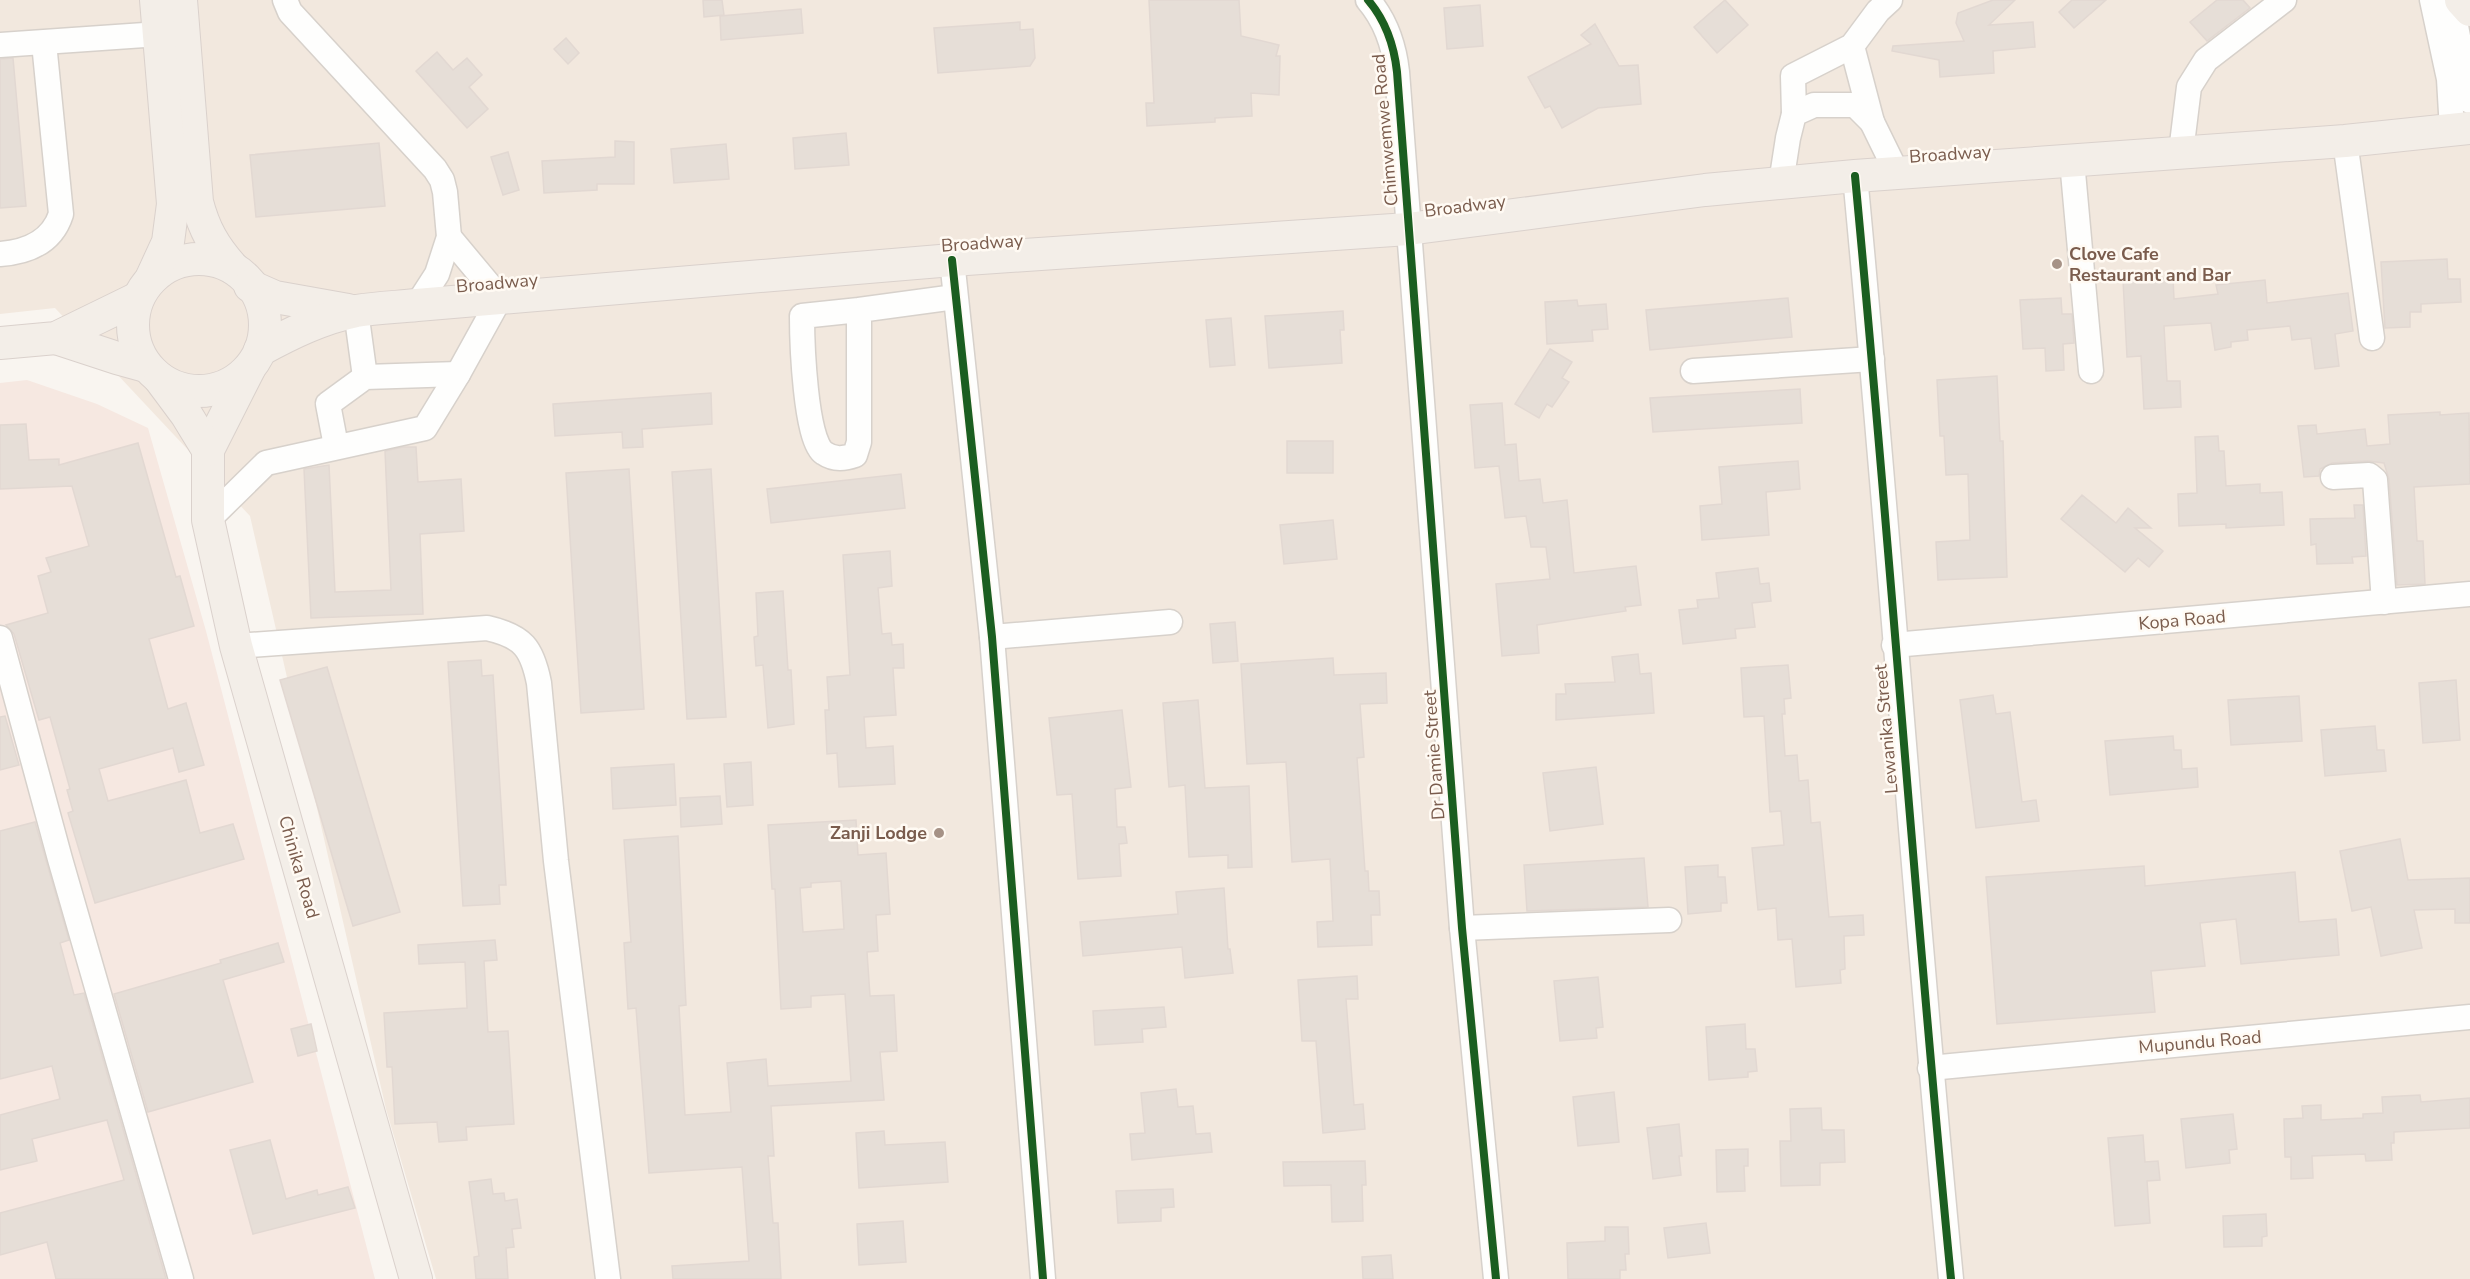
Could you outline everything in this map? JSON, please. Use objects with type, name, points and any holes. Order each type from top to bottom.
[{"type":"main road","points":[[156,0],[173,204],[168,242],[145,288],[132,321],[135,345],[186,414],[208,450]]},
{"type":"main road","points":[[181,0],[197,202],[202,224],[209,238],[256,292],[264,311],[265,330],[255,359],[208,450]]},
{"type":"main road","points":[[2461,0],[2470,10]]},
{"type":"main road","name":"Broadway","points":[[356,311],[952,260],[1408,229],[1705,190],[1855,176],[2345,141],[2461,129]]},
{"type":"main road","points":[[56,338],[145,288],[169,266],[190,260],[212,260],[283,298],[356,311]]},
{"type":"main road","points":[[0,343],[56,338],[153,372],[177,388],[196,391],[216,389],[234,381],[255,359],[307,326],[356,311]]},
{"type":"main road","name":"Chinika Road","points":[[208,450],[208,520],[236,646],[416,1279]]},
{"type":"street","points":[[285,0],[290,12],[435,169],[445,192],[449,237],[437,274],[417,305]]},
{"type":"street","points":[[2181,152],[2189,87],[2206,60],[2284,0]]},
{"type":"street","points":[[2432,0],[2461,129]]},
{"type":"street","points":[[2446,0],[2456,26],[2470,101]]},
{"type":"street","name":"Chimwemwe Road","points":[[1371,1],[1390,35],[1395,54],[1408,229]]},
{"type":"street","points":[[1781,183],[1794,114],[1793,76],[1852,45],[1884,5]]},
{"type":"street","points":[[0,45],[159,34]]},
{"type":"street","points":[[0,254],[25,250],[38,244],[57,227],[61,214],[44,43]]},
{"type":"street","points":[[1852,45],[1872,122],[1897,173]]},
{"type":"street","points":[[1794,114],[1814,105],[1855,105],[1872,122]]},
{"type":"street","points":[[2345,141],[2372,338]]},
{"type":"street","points":[[2072,161],[2091,371]]},
{"type":"street","name":"Lewanika Street","points":[[1855,176],[1930,1068],[1951,1279]]},
{"type":"street","name":"Dr Damie Street","points":[[1408,229],[1462,928],[1496,1279]]},
{"type":"street","points":[[208,520],[266,463],[425,428],[500,298],[449,237]]},
{"type":"street","points":[[952,260],[992,637],[1043,1279]]},
{"type":"street","points":[[859,310],[859,442],[855,455],[842,460],[823,453],[813,438],[802,339],[802,316],[955,297]]},
{"type":"street","points":[[356,311],[365,377]]},
{"type":"street","points":[[1694,371],[1872,359]]},
{"type":"street","points":[[336,446],[328,404],[365,377],[458,374]]},
{"type":"street","points":[[2333,477],[2369,475],[2375,480],[2384,602]]},
{"type":"street","name":"Kopa Road","points":[[1894,645],[2470,594]]},
{"type":"street","points":[[992,637],[1170,622]]},
{"type":"street","points":[[236,646],[487,627],[507,632],[524,644],[530,652],[535,661],[539,683],[556,861],[608,1279]]},
{"type":"street","points":[[0,638],[60,859],[181,1279]]},
{"type":"street","points":[[1462,928],[1669,920]]},
{"type":"street","name":"Mupundu Road","points":[[1930,1068],[2470,1017]]},
{"type":"shaded area","points":[[0,0],[2470,0],[2470,1279],[436,1279],[386,1109],[250,516],[55,308],[0,314]]},
{"type":"shaded area","points":[[27,380],[97,404],[148,428],[206,631],[375,1279],[0,1279],[0,383]]},
{"type":"building","points":[[703,0],[722,0],[724,15],[704,17]]},
{"type":"building","points":[[1149,0],[1239,0],[1241,36],[1279,45],[1276,56],[1280,56],[1279,95],[1251,93],[1252,116],[1215,118],[1215,122],[1147,126],[1146,103],[1154,103]]},
{"type":"building","points":[[1725,0],[1748,25],[1717,53],[1694,27]]},
{"type":"building","points":[[1993,0],[2015,0],[1989,25],[2033,22],[2035,47],[1993,51],[1994,73],[1940,77],[1939,60],[1892,51],[1893,46],[1964,41],[1956,23],[1958,13]]},
{"type":"building","points":[[2072,0],[2106,0],[2074,28],[2059,12]]},
{"type":"building","points":[[2217,0],[2243,0],[2250,8],[2207,41],[2190,22]]},
{"type":"building","points":[[1480,5],[1483,46],[1447,49],[1444,8]]},
{"type":"building","points":[[801,9],[803,33],[721,40],[720,16]]},
{"type":"building","points":[[1020,22],[1020,30],[1033,29],[1035,58],[1030,66],[938,73],[934,28]]},
{"type":"building","points":[[1595,24],[1619,66],[1638,65],[1641,104],[1598,108],[1562,128],[1550,106],[1545,108],[1528,77],[1591,44],[1581,35]]},
{"type":"building","points":[[566,38],[579,53],[568,64],[554,49]]},
{"type":"building","points":[[437,52],[453,70],[467,58],[482,75],[469,87],[488,109],[467,128],[416,71]]},
{"type":"building","points":[[13,58],[26,206],[0,208],[0,59]]},
{"type":"building","points":[[846,133],[849,165],[795,169],[793,138]]},
{"type":"building","points":[[615,141],[634,142],[634,184],[597,184],[597,190],[544,193],[542,161],[615,157]]},
{"type":"building","points":[[379,143],[385,206],[256,217],[250,155]]},
{"type":"building","points":[[726,144],[729,179],[674,183],[671,149]]},
{"type":"building","points":[[508,152],[519,190],[503,195],[491,157]]},
{"type":"building","points":[[2447,259],[2448,279],[2460,279],[2461,302],[2421,304],[2421,312],[2410,312],[2410,327],[2385,328],[2381,262]]},
{"type":"building","points":[[2173,278],[2174,299],[2218,294],[2216,285],[2265,280],[2267,303],[2348,293],[2353,331],[2335,334],[2339,366],[2315,369],[2311,338],[2292,340],[2290,326],[2247,330],[2248,340],[2231,342],[2231,347],[2215,350],[2211,323],[2164,326],[2167,381],[2180,381],[2181,407],[2144,409],[2141,356],[2127,357],[2123,280]]},
{"type":"building","points":[[1788,298],[1792,337],[1650,350],[1646,310]]},
{"type":"building","points":[[2061,298],[2062,314],[2072,314],[2074,343],[2063,344],[2064,370],[2046,371],[2045,348],[2023,349],[2020,300]]},
{"type":"building","points":[[1577,300],[1578,306],[1606,304],[1608,329],[1592,330],[1593,341],[1547,344],[1545,302]]},
{"type":"building","points":[[1343,311],[1344,330],[1340,330],[1342,363],[1269,368],[1265,316]]},
{"type":"building","points":[[1231,318],[1235,365],[1210,367],[1206,320]]},
{"type":"building","points":[[1550,349],[1572,362],[1562,378],[1569,382],[1552,407],[1547,404],[1539,418],[1515,404]]},
{"type":"building","points":[[1997,376],[2000,441],[2003,441],[2007,577],[1938,580],[1936,542],[1970,540],[1968,474],[1946,475],[1944,436],[1940,436],[1937,380]]},
{"type":"building","points":[[1800,389],[1802,423],[1653,432],[1650,398]]},
{"type":"building","points":[[711,393],[712,424],[642,429],[643,447],[623,448],[622,432],[555,436],[553,404]]},
{"type":"building","points":[[1502,403],[1505,445],[1516,444],[1519,481],[1540,479],[1543,503],[1567,500],[1574,573],[1636,566],[1641,605],[1625,607],[1626,611],[1537,625],[1539,653],[1502,656],[1496,584],[1550,579],[1546,547],[1531,547],[1526,516],[1505,518],[1499,466],[1475,468],[1470,405]]},
{"type":"building","points":[[2440,412],[2440,415],[2469,413],[2470,484],[2414,487],[2417,541],[2423,541],[2425,584],[2397,585],[2389,479],[2384,463],[2368,461],[2332,463],[2320,469],[2319,476],[2304,477],[2298,426],[2316,425],[2317,434],[2365,429],[2367,446],[2390,444],[2388,415]]},
{"type":"building","points":[[26,424],[29,460],[59,459],[59,465],[138,443],[176,577],[180,576],[194,626],[149,639],[168,709],[186,703],[204,765],[179,772],[173,748],[99,769],[108,801],[186,780],[200,833],[233,824],[244,859],[95,903],[68,813],[73,811],[67,790],[70,789],[50,717],[39,720],[14,634],[6,625],[48,613],[38,576],[51,572],[46,558],[89,546],[72,486],[0,489],[0,425]]},
{"type":"building","points":[[2218,436],[2219,451],[2224,451],[2226,486],[2260,484],[2260,493],[2282,492],[2284,525],[2226,528],[2226,524],[2179,526],[2178,494],[2197,493],[2195,437]]},
{"type":"building","points":[[1287,441],[1333,441],[1333,473],[1287,473]]},
{"type":"building","points":[[416,447],[418,482],[461,479],[464,531],[420,534],[423,614],[311,618],[304,469],[329,465],[335,592],[391,590],[385,451]]},
{"type":"building","points":[[1798,461],[1800,489],[1766,492],[1769,535],[1702,540],[1700,506],[1722,504],[1719,467]]},
{"type":"building","points":[[629,469],[644,709],[581,713],[566,473]]},
{"type":"building","points":[[711,469],[726,717],[687,719],[672,472]]},
{"type":"building","points":[[901,474],[905,508],[771,523],[767,489]]},
{"type":"building","points":[[2082,495],[2116,523],[2128,508],[2151,528],[2135,528],[2163,551],[2149,567],[2138,558],[2125,572],[2061,519]]},
{"type":"building","points":[[2354,505],[2363,505],[2366,556],[2352,557],[2353,563],[2317,564],[2316,544],[2311,545],[2310,519],[2355,518]]},
{"type":"building","points":[[1333,520],[1337,559],[1284,564],[1280,525]]},
{"type":"building","points":[[890,551],[892,586],[878,588],[882,634],[891,633],[892,645],[903,644],[904,668],[893,668],[896,715],[864,717],[866,748],[893,746],[895,784],[839,787],[837,753],[827,754],[825,710],[829,710],[827,677],[850,675],[843,555]]},
{"type":"building","points":[[1758,568],[1760,584],[1769,583],[1771,601],[1752,603],[1755,627],[1735,629],[1736,638],[1683,644],[1679,610],[1698,608],[1697,600],[1719,598],[1716,573]]},
{"type":"building","points":[[783,591],[794,724],[768,728],[763,665],[756,666],[754,637],[758,636],[756,593]]},
{"type":"building","points":[[1235,622],[1238,661],[1213,663],[1210,624]]},
{"type":"building","points":[[1638,654],[1640,674],[1651,673],[1654,713],[1556,720],[1556,694],[1566,694],[1565,684],[1615,682],[1612,657]]},
{"type":"building","points":[[1333,658],[1334,675],[1386,673],[1387,703],[1360,704],[1364,757],[1357,758],[1365,871],[1368,871],[1369,891],[1379,891],[1380,915],[1371,915],[1372,945],[1318,947],[1317,922],[1333,921],[1330,859],[1292,862],[1286,762],[1247,764],[1241,664]]},
{"type":"building","points":[[481,660],[482,676],[493,675],[506,885],[499,885],[500,904],[463,906],[448,662]]},
{"type":"building","points":[[1788,665],[1791,698],[1784,699],[1785,714],[1782,714],[1785,756],[1797,755],[1799,781],[1808,780],[1811,823],[1820,822],[1829,917],[1863,915],[1864,935],[1844,936],[1845,969],[1840,970],[1841,983],[1796,987],[1792,939],[1778,940],[1776,908],[1758,910],[1752,848],[1784,845],[1781,811],[1770,812],[1764,716],[1744,717],[1741,668]]},
{"type":"building","points":[[327,667],[400,912],[353,926],[280,680]]},
{"type":"building","points":[[2456,680],[2460,740],[2423,743],[2419,683]]},
{"type":"building","points":[[1993,695],[1996,714],[2010,712],[2022,802],[2036,800],[2039,821],[1976,828],[1960,700]]},
{"type":"building","points":[[2299,696],[2302,741],[2231,745],[2228,700]]},
{"type":"building","points":[[1198,700],[1205,788],[1249,786],[1252,867],[1228,868],[1228,855],[1189,857],[1185,785],[1169,787],[1163,703]]},
{"type":"building","points":[[1122,710],[1131,787],[1115,789],[1117,827],[1125,827],[1127,843],[1119,844],[1121,876],[1078,879],[1072,794],[1057,795],[1049,718]]},
{"type":"building","points":[[5,716],[19,765],[0,770],[0,717]]},
{"type":"building","points":[[2375,726],[2377,750],[2384,750],[2386,771],[2325,776],[2321,730]]},
{"type":"building","points":[[2173,736],[2174,750],[2181,750],[2182,769],[2197,768],[2198,787],[2110,795],[2105,741]]},
{"type":"building","points":[[751,762],[753,805],[727,807],[724,764]]},
{"type":"building","points":[[674,764],[676,805],[613,809],[611,768]]},
{"type":"building","points":[[1596,767],[1603,824],[1550,831],[1543,773]]},
{"type":"building","points":[[720,796],[722,824],[681,827],[680,798]]},
{"type":"building","points":[[856,820],[858,855],[886,853],[890,914],[876,915],[878,951],[867,952],[870,996],[894,995],[897,1051],[880,1052],[884,1100],[771,1106],[774,1156],[768,1156],[773,1223],[778,1223],[781,1279],[673,1279],[672,1266],[749,1261],[742,1167],[649,1173],[636,1008],[628,1009],[624,943],[631,942],[624,840],[678,836],[686,1005],[679,1006],[685,1115],[731,1112],[727,1063],[766,1059],[768,1086],[851,1081],[845,994],[811,996],[811,1007],[781,1009],[775,889],[772,889],[768,825]],"holes":[[[841,881],[844,929],[803,932],[800,888],[811,887],[811,883]]]},
{"type":"building","points":[[35,822],[69,940],[60,943],[74,995],[84,993],[166,1279],[56,1279],[47,1242],[0,1255],[0,1213],[124,1180],[107,1120],[32,1139],[37,1161],[0,1170],[0,1115],[60,1099],[52,1066],[0,1079],[0,831]]},
{"type":"building","points":[[2400,839],[2408,880],[2470,878],[2470,923],[2455,923],[2455,909],[2414,910],[2422,948],[2381,956],[2371,907],[2352,911],[2340,851]]},
{"type":"building","points":[[1644,858],[1648,907],[1527,911],[1524,865]]},
{"type":"building","points":[[1718,865],[1718,877],[1725,877],[1727,903],[1721,903],[1721,911],[1688,914],[1685,867]]},
{"type":"building","points":[[2144,866],[2145,886],[2295,872],[2299,922],[2336,919],[2339,955],[2241,964],[2236,919],[2200,923],[2205,966],[2151,971],[2155,1012],[1997,1024],[1986,877]]},
{"type":"building","points":[[1224,888],[1228,949],[1230,949],[1233,973],[1185,978],[1182,947],[1083,956],[1080,922],[1178,914],[1176,892]]},
{"type":"building","points":[[495,940],[497,960],[484,961],[488,1032],[508,1031],[514,1124],[466,1127],[467,1140],[439,1142],[437,1122],[395,1124],[392,1067],[387,1067],[384,1013],[467,1008],[465,962],[419,964],[418,945]]},
{"type":"building","points":[[278,943],[284,962],[223,980],[253,1082],[148,1112],[114,994],[221,963],[220,960]]},
{"type":"building","points":[[1357,976],[1358,999],[1346,999],[1354,1105],[1363,1104],[1365,1129],[1323,1133],[1316,1041],[1302,1041],[1298,980]]},
{"type":"building","points":[[1598,977],[1603,1027],[1596,1028],[1597,1038],[1560,1041],[1554,981]]},
{"type":"building","points":[[1164,1007],[1166,1027],[1142,1029],[1143,1042],[1095,1045],[1093,1011]]},
{"type":"building","points":[[311,1024],[317,1051],[298,1056],[291,1029]]},
{"type":"building","points":[[1745,1024],[1746,1049],[1755,1049],[1757,1071],[1748,1072],[1748,1077],[1709,1080],[1706,1027]]},
{"type":"building","points":[[1176,1089],[1178,1107],[1193,1106],[1196,1134],[1210,1133],[1212,1152],[1132,1160],[1130,1134],[1145,1133],[1141,1093]]},
{"type":"building","points":[[1614,1092],[1619,1142],[1578,1146],[1573,1097]]},
{"type":"building","points":[[2420,1095],[2421,1102],[2470,1098],[2470,1128],[2394,1132],[2394,1143],[2391,1143],[2392,1160],[2366,1161],[2365,1154],[2312,1156],[2313,1178],[2291,1179],[2291,1157],[2285,1157],[2284,1119],[2303,1118],[2302,1106],[2321,1105],[2321,1120],[2363,1118],[2363,1114],[2383,1113],[2382,1097]]},
{"type":"building","points":[[1821,1108],[1822,1130],[1844,1130],[1845,1162],[1820,1163],[1820,1185],[1781,1186],[1780,1141],[1791,1141],[1790,1109]]},
{"type":"building","points":[[2233,1114],[2237,1149],[2229,1150],[2230,1163],[2186,1168],[2181,1119]]},
{"type":"building","points":[[1679,1124],[1681,1175],[1653,1179],[1647,1128]]},
{"type":"building","points":[[884,1131],[885,1145],[945,1142],[948,1182],[859,1188],[856,1133]]},
{"type":"building","points":[[2143,1135],[2145,1162],[2158,1161],[2160,1180],[2147,1181],[2150,1223],[2115,1226],[2108,1138]]},
{"type":"building","points":[[270,1140],[286,1199],[317,1190],[318,1195],[348,1187],[355,1208],[253,1234],[230,1150]]},
{"type":"building","points":[[1748,1149],[1748,1166],[1744,1166],[1745,1191],[1717,1192],[1716,1150]]},
{"type":"building","points":[[1365,1161],[1366,1185],[1362,1185],[1363,1221],[1332,1222],[1331,1185],[1284,1186],[1283,1162]]},
{"type":"building","points":[[491,1179],[493,1194],[504,1193],[505,1201],[517,1199],[521,1228],[512,1229],[514,1247],[506,1248],[508,1279],[476,1279],[474,1257],[479,1256],[469,1182]]},
{"type":"building","points":[[1173,1189],[1174,1207],[1161,1208],[1161,1221],[1118,1223],[1116,1191]]},
{"type":"building","points":[[2266,1214],[2267,1236],[2262,1237],[2262,1246],[2224,1247],[2223,1216]]},
{"type":"building","points":[[903,1221],[906,1262],[859,1265],[857,1224]]},
{"type":"building","points":[[1706,1223],[1710,1253],[1668,1258],[1664,1228]]},
{"type":"building","points":[[1605,1227],[1628,1227],[1629,1254],[1625,1254],[1626,1270],[1620,1270],[1620,1279],[1568,1279],[1567,1243],[1605,1241]]},
{"type":"building","points":[[1391,1255],[1393,1279],[1363,1279],[1362,1257]]},
{"type":"cycle path","points":[[1368,0],[1380,16],[1388,34],[1397,72],[1462,928],[1496,1279]]},
{"type":"cycle path","points":[[1855,176],[1951,1279]]},
{"type":"cycle path","points":[[952,260],[992,637],[1043,1279]]},
{"type":"place","name":"Clove Cafe Restaurant and Bar","points":[[2057,264]]},
{"type":"place","name":"Zanji Lodge","points":[[939,833]]}]
